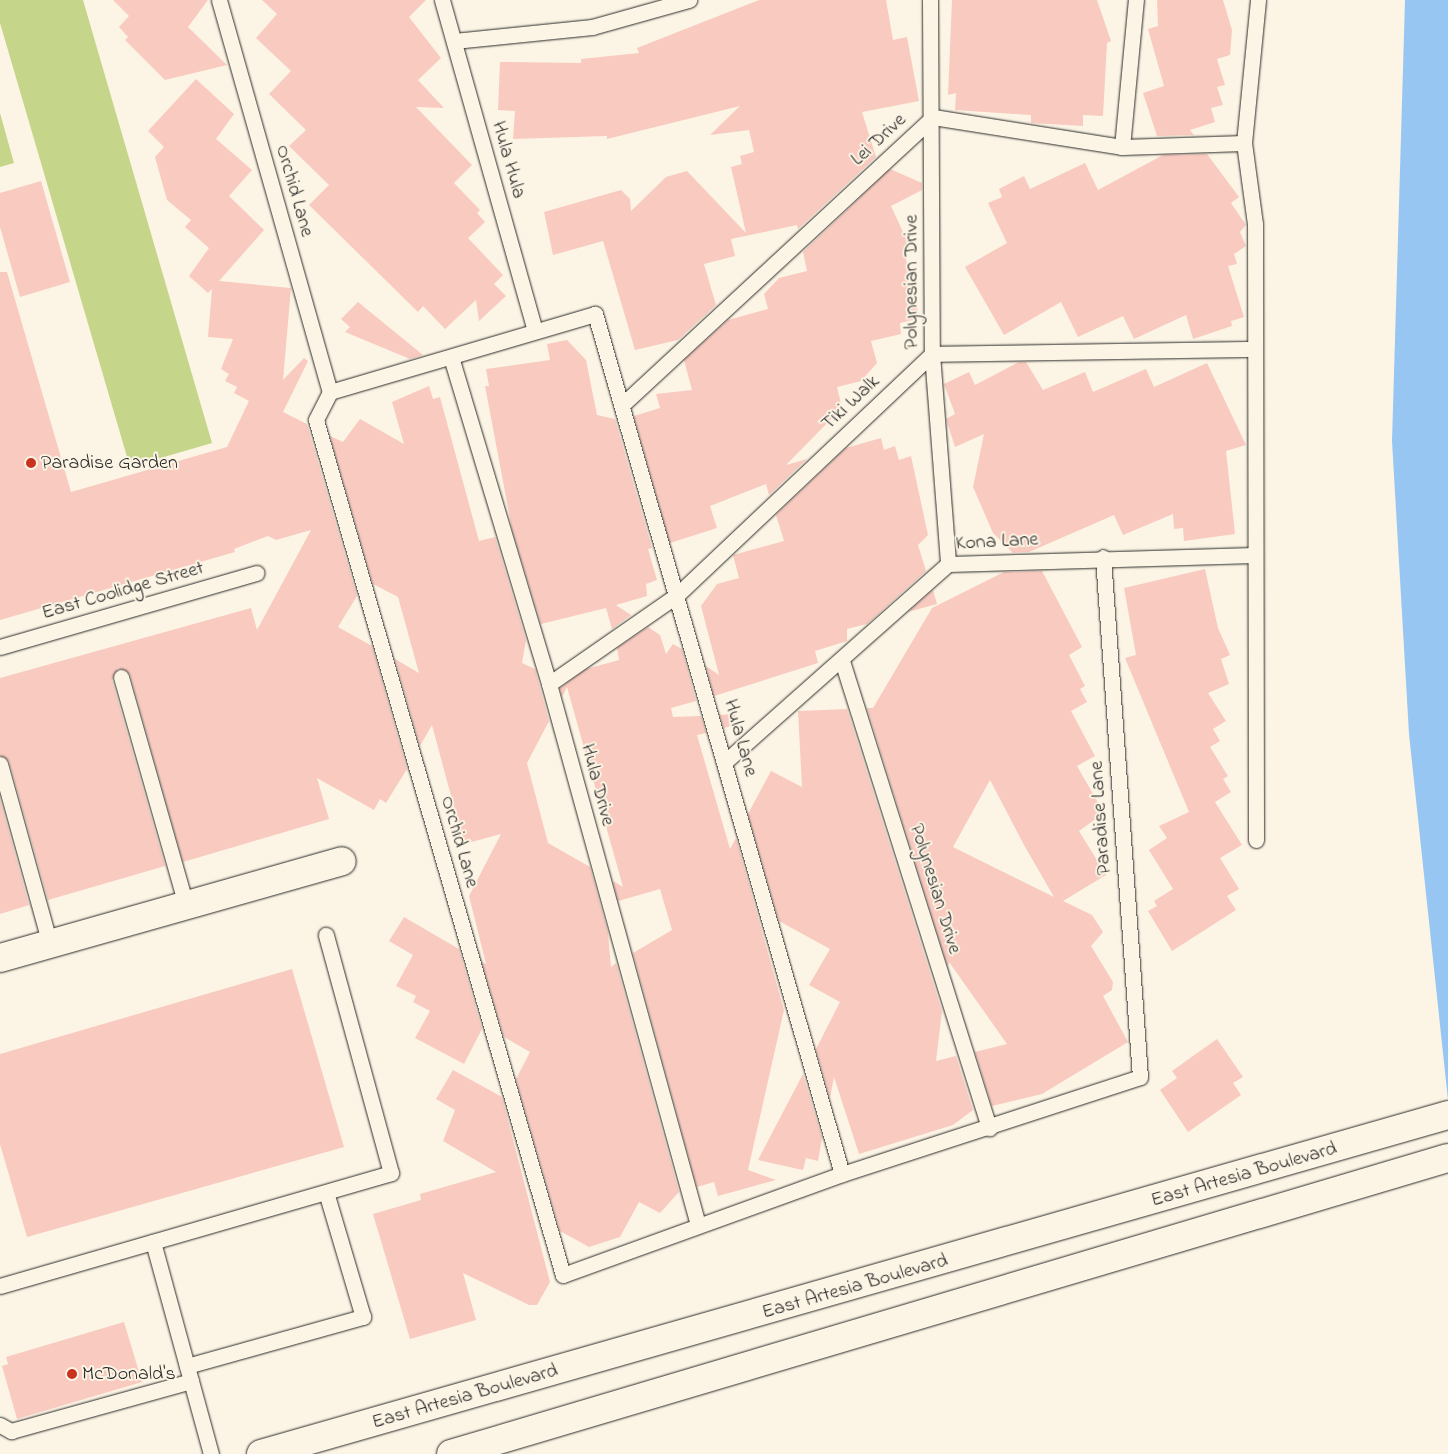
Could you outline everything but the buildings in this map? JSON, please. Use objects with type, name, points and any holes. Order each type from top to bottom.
[{"type":"main road","points":[[0,958],[342,861]]},
{"type":"main road","name":"East Artesia Boulevard","points":[[261,1454],[1027,1238],[1448,1115]]},
{"type":"main road","name":"East Artesia Boulevard","points":[[451,1454],[1054,1272],[1448,1158]]},
{"type":"lane","name":"Orchid Lane","points":[[219,0],[330,392],[316,420],[563,1275],[698,1225]]},
{"type":"lane","name":"Hula Hula","points":[[442,0],[536,330]]},
{"type":"lane","points":[[454,41],[592,27],[688,0]]},
{"type":"lane","name":"Polynesian Drive","points":[[930,0],[933,117],[932,354],[948,564]]},
{"type":"lane","points":[[1122,147],[1136,0]]},
{"type":"lane","points":[[1256,840],[1255,224],[1244,143],[1258,0]]},
{"type":"lane","name":"Lei Drive","points":[[622,405],[933,117],[1122,147],[1244,143]]},
{"type":"lane","name":"Hula Lane","points":[[536,330],[595,314],[726,761],[842,1174]]},
{"type":"lane","points":[[330,392],[536,330]]},
{"type":"lane","points":[[932,354],[1254,350]]},
{"type":"lane","name":"Tiki Walk","points":[[549,684],[678,595],[932,354]]},
{"type":"lane","name":"Hula Drive","points":[[451,357],[549,684],[698,1225]]},
{"type":"lane","name":"Kona Lane","points":[[726,761],[842,661],[948,564],[1103,557],[1255,555]]},
{"type":"lane","name":"Paradise Lane","points":[[990,1128],[1140,1076],[1103,557]]},
{"type":"lane","name":"East Coolidge Street","points":[[0,648],[257,573]]},
{"type":"lane","name":"Polynesian Drive","points":[[842,661],[990,1128]]},
{"type":"lane","points":[[121,677],[186,905]]},
{"type":"lane","points":[[0,764],[50,944]]},
{"type":"lane","points":[[0,1286],[391,1173],[326,935]]},
{"type":"lane","points":[[698,1225],[842,1174],[990,1128]]},
{"type":"lane","points":[[0,1425],[11,1432],[363,1317],[326,1192]]},
{"type":"lane","points":[[153,1242],[211,1454]]},
{"type":"green space","points":[[0,0],[83,0],[212,443],[130,467],[0,23]]},
{"type":"green space","points":[[0,113],[14,163],[0,167]]},
{"type":"water","points":[[1405,0],[1448,0],[1448,1100],[1409,734],[1392,441]]},
{"type":"place","name":"Paradise Garden","points":[[31,463]]},
{"type":"place","name":"McDonald's","points":[[72,1374]]}]
